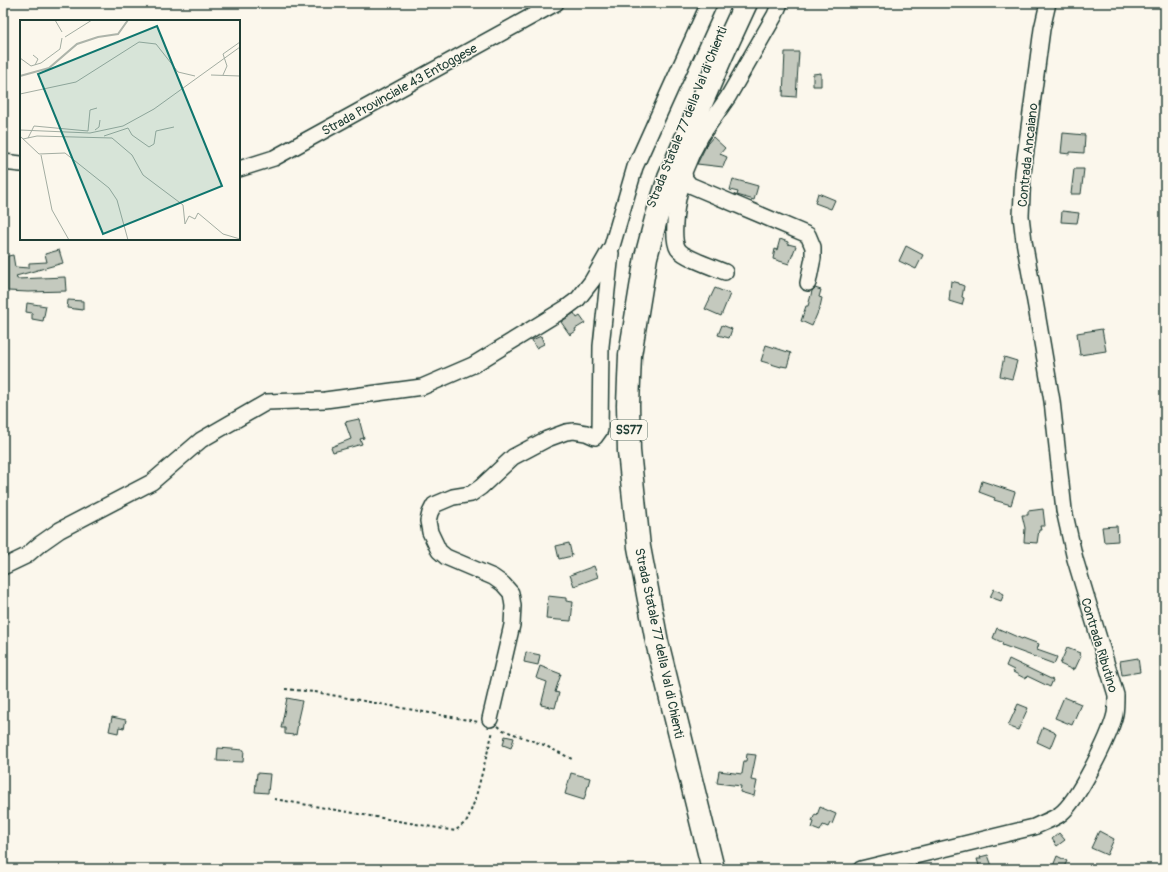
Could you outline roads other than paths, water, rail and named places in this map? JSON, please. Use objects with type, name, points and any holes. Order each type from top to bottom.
[{"type":"highway","name":"Strada Statale 77 della Val di Chienti","points":[[700,869],[636,603],[622,519],[616,407],[618,358],[636,255],[648,210],[660,174],[710,51],[733,3]]},
{"type":"highway","name":"Strada Statale 77 della Val di Chienti","points":[[713,869],[657,642],[638,547],[629,451],[628,405],[630,355],[646,257],[656,219],[669,178],[746,3]]},
{"type":"street","name":"Strada Provinciale 43 Entoggese","points":[[240,169],[274,158],[556,3]]},
{"type":"street","points":[[492,721],[512,625],[513,606],[511,593],[503,584],[493,577],[446,557],[439,551],[430,532],[428,521],[430,513],[434,505],[453,497],[471,494],[481,487],[513,457],[547,439],[566,432],[574,431],[586,433],[595,437],[600,430],[601,346],[612,246],[636,167],[709,3]]},
{"type":"street","points":[[780,3],[776,14],[728,97],[701,136],[684,172],[685,179],[690,185],[808,235],[813,248],[813,258],[808,283]]},
{"type":"street","name":"Contrada Ancaiano","points":[[1048,3],[1023,173],[1021,216],[1052,401]]},
{"type":"street","points":[[3,162],[20,164]]},
{"type":"street","points":[[685,179],[681,187],[676,213],[674,237],[678,249],[686,256],[725,272]]},
{"type":"street","points":[[3,567],[26,556],[60,530],[152,482],[201,440],[267,402],[325,400],[422,387],[473,365],[566,308],[578,299],[592,281],[612,246]]},
{"type":"street","name":"Contrada Ributino","points":[[861,869],[1034,827],[1059,815],[1071,804],[1080,790],[1106,739],[1115,714],[1116,695],[1074,559],[1064,510],[1052,401]]}]
